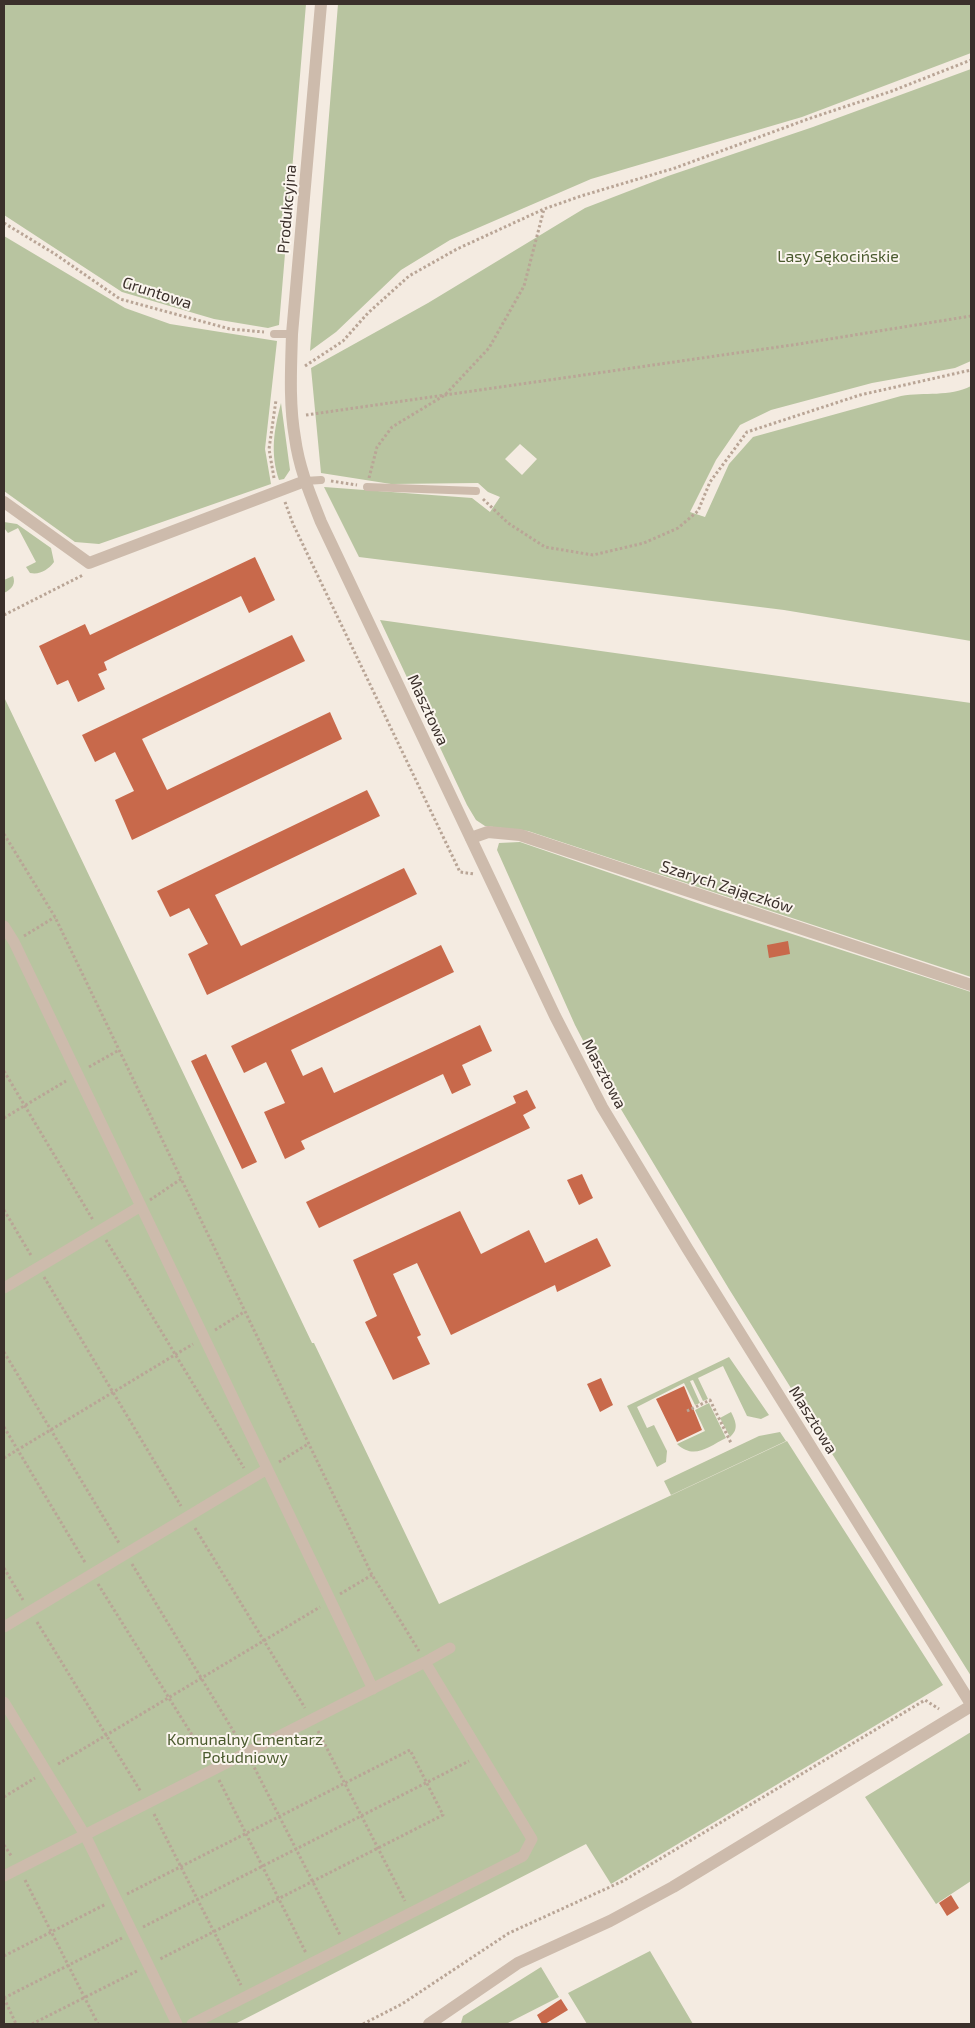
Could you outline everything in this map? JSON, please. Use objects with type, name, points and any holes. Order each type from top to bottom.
[{"type":"street","name":"Produkcyjna","points":[[293,417],[292,334],[321,4]]},
{"type":"street","name":"Masztowa","points":[[293,417],[294,437],[305,481],[321,522],[555,1016],[602,1107],[636,1165],[971,1705]]},
{"type":"street","points":[[4,502],[89,563],[305,481]]},
{"type":"street","name":"Szarych Zajączków","points":[[471,838],[488,832],[520,835],[971,985]]},
{"type":"street","points":[[4,926],[9,945],[77,1074],[373,1689]]},
{"type":"street","points":[[4,1288],[141,1206]]},
{"type":"street","points":[[4,1627],[267,1469]]},
{"type":"street","points":[[4,1876],[450,1648]]},
{"type":"street","points":[[192,2024],[523,1856],[532,1839],[425,1662]]},
{"type":"street","points":[[4,1702],[85,1835],[177,2024]]},
{"type":"street","points":[[429,2024],[518,1963],[610,1921],[673,1887],[971,1705]]},
{"type":"lane","points":[[274,334],[292,334]]},
{"type":"lane","points":[[305,481],[321,480]]},
{"type":"lane","points":[[367,487],[476,491]]},
{"type":"path","points":[[291,375],[342,341],[368,313],[409,276],[457,249],[544,209],[675,168],[799,122],[892,91],[971,60]]},
{"type":"path","points":[[321,480],[367,487],[377,447],[392,427],[445,395],[489,348],[524,286],[544,209]]},
{"type":"path","name":"Gruntowa","points":[[4,224],[55,254],[120,298],[230,329],[274,334]]},
{"type":"path","points":[[293,417],[971,316]]},
{"type":"path","points":[[476,491],[508,523],[545,547],[593,555],[636,545],[678,528],[698,511],[710,482],[748,432],[860,395],[971,370]]},
{"type":"path","points":[[279,490],[290,511],[293,524],[460,872],[473,874]]},
{"type":"path","points":[[4,615],[91,571]]},
{"type":"path","points":[[4,834],[55,917],[372,1575],[425,1662]]},
{"type":"path","points":[[9,945],[55,917]]},
{"type":"path","points":[[4,1118],[119,1050]]},
{"type":"path","points":[[4,1071],[250,1479]]},
{"type":"path","points":[[141,1206],[181,1180]]},
{"type":"path","points":[[4,1210],[312,1720],[411,1913]]},
{"type":"path","points":[[4,1458],[244,1312]]},
{"type":"path","points":[[4,1352],[247,1752],[346,1947]]},
{"type":"path","points":[[687,1411],[710,1400],[731,1443]]},
{"type":"path","points":[[4,1427],[167,1698],[214,1770],[311,1964]]},
{"type":"path","points":[[267,1469],[308,1444]]},
{"type":"path","points":[[4,1568],[105,1736],[148,1803],[247,1996]]},
{"type":"path","points":[[4,1797],[372,1575]]},
{"type":"path","points":[[363,2024],[402,2004],[509,1933],[624,1881],[925,1700],[952,1718]]},
{"type":"path","points":[[4,1956],[410,1750],[443,1816],[32,2024]]},
{"type":"path","points":[[16,2024],[4,1998],[481,1755]]},
{"type":"path","points":[[4,1845],[19,1868],[98,2024]]},
{"type":"green space","points":[[4,4],[306,4],[279,325],[268,328],[214,319],[122,292],[4,215]]},
{"type":"green space","points":[[338,4],[971,4],[971,53],[802,117],[591,179],[450,240],[401,270],[336,332],[310,351]]},
{"type":"green space","name":"Lasy Sękocińskie","points":[[971,69],[971,361],[955,368],[872,383],[771,410],[740,425],[716,460],[690,512],[705,517],[729,464],[753,437],[901,396],[954,392],[971,386],[971,641],[784,610],[359,557],[324,487],[472,498],[490,512],[500,497],[488,492],[478,483],[391,484],[321,473],[311,368],[428,303],[585,208],[668,176],[813,127]],"holes":[[[520,444],[537,459],[522,475],[505,459]]]},
{"type":"green space","points":[[4,236],[125,308],[170,324],[277,341],[265,449],[271,484],[99,544],[75,542],[4,491]]},
{"type":"green space","points":[[281,403],[290,470],[284,479],[279,480],[276,470],[274,442]]},
{"type":"green space","points":[[4,522],[17,524],[51,548],[54,562],[52,565],[40,573],[30,573],[26,567],[36,562],[18,528],[8,533],[4,528]]},
{"type":"green space","points":[[13,576],[13,586],[4,593],[4,580]]},
{"type":"green space","points":[[380,620],[971,703],[971,977],[528,831],[485,826],[476,820],[467,805]]},
{"type":"green space","name":"Komunalny Cmentarz Południowy","points":[[4,697],[312,1343],[314,1343],[439,1604],[787,1441],[943,1685],[611,1884],[586,1844],[235,2024],[4,2024]]},
{"type":"green space","points":[[520,842],[709,907],[971,992],[971,1676],[729,1289],[604,1081],[575,1025],[497,850],[499,843]]},
{"type":"green space","points":[[729,1357],[769,1415],[761,1419],[747,1416],[723,1366],[698,1378],[708,1399],[703,1401],[693,1380],[690,1381],[700,1403],[695,1405],[684,1383],[637,1407],[647,1428],[654,1425],[667,1451],[666,1462],[657,1467],[627,1406]]},
{"type":"green space","points":[[709,1403],[726,1438],[695,1452],[683,1449],[677,1444],[705,1431],[695,1410]]},
{"type":"green space","points":[[731,1412],[736,1428],[730,1437],[720,1418]]},
{"type":"green space","points":[[780,1432],[786,1441],[671,1495],[664,1481],[759,1436]]},
{"type":"green space","points":[[971,1732],[971,1881],[936,1904],[865,1797]]},
{"type":"green space","points":[[650,1951],[693,2024],[587,2024],[568,1993]]},
{"type":"green space","points":[[541,1967],[559,1997],[506,2024],[458,2024],[461,2023],[463,2016]]},
{"type":"building","points":[[255,557],[275,600],[249,613],[241,596],[104,662],[107,670],[98,674],[105,689],[78,702],[68,680],[57,685],[39,646],[85,624],[90,635]]},
{"type":"building","points":[[292,635],[305,661],[142,739],[167,790],[330,712],[342,739],[132,840],[115,800],[134,791],[115,752],[95,762],[82,735]]},
{"type":"building","points":[[367,790],[380,816],[215,895],[241,946],[404,868],[417,894],[207,995],[188,954],[208,944],[189,908],[170,917],[157,891]]},
{"type":"building","points":[[788,941],[790,954],[769,958],[767,945]]},
{"type":"building","points":[[441,945],[454,972],[291,1050],[303,1076],[322,1067],[334,1093],[480,1025],[492,1051],[462,1065],[471,1085],[452,1094],[443,1074],[301,1141],[305,1149],[285,1159],[264,1112],[285,1103],[266,1062],[244,1073],[231,1046]]},
{"type":"building","points":[[206,1054],[257,1162],[242,1169],[191,1061]]},
{"type":"building","points":[[527,1090],[536,1108],[523,1115],[530,1128],[319,1228],[306,1202],[516,1103],[513,1096]]},
{"type":"building","points":[[582,1174],[593,1198],[579,1205],[567,1180]]},
{"type":"building","points":[[460,1211],[481,1254],[529,1230],[545,1263],[597,1238],[611,1266],[557,1292],[555,1285],[451,1335],[417,1263],[393,1274],[421,1335],[417,1337],[430,1364],[393,1380],[365,1322],[377,1316],[353,1260]]},
{"type":"building","points":[[601,1378],[613,1405],[600,1412],[587,1384]]},
{"type":"building","points":[[684,1386],[702,1430],[677,1442],[656,1399]]},
{"type":"building","points":[[951,1895],[959,1908],[947,1916],[939,1903]]},
{"type":"building","points":[[561,1999],[568,2010],[542,2024],[537,2015]]}]
